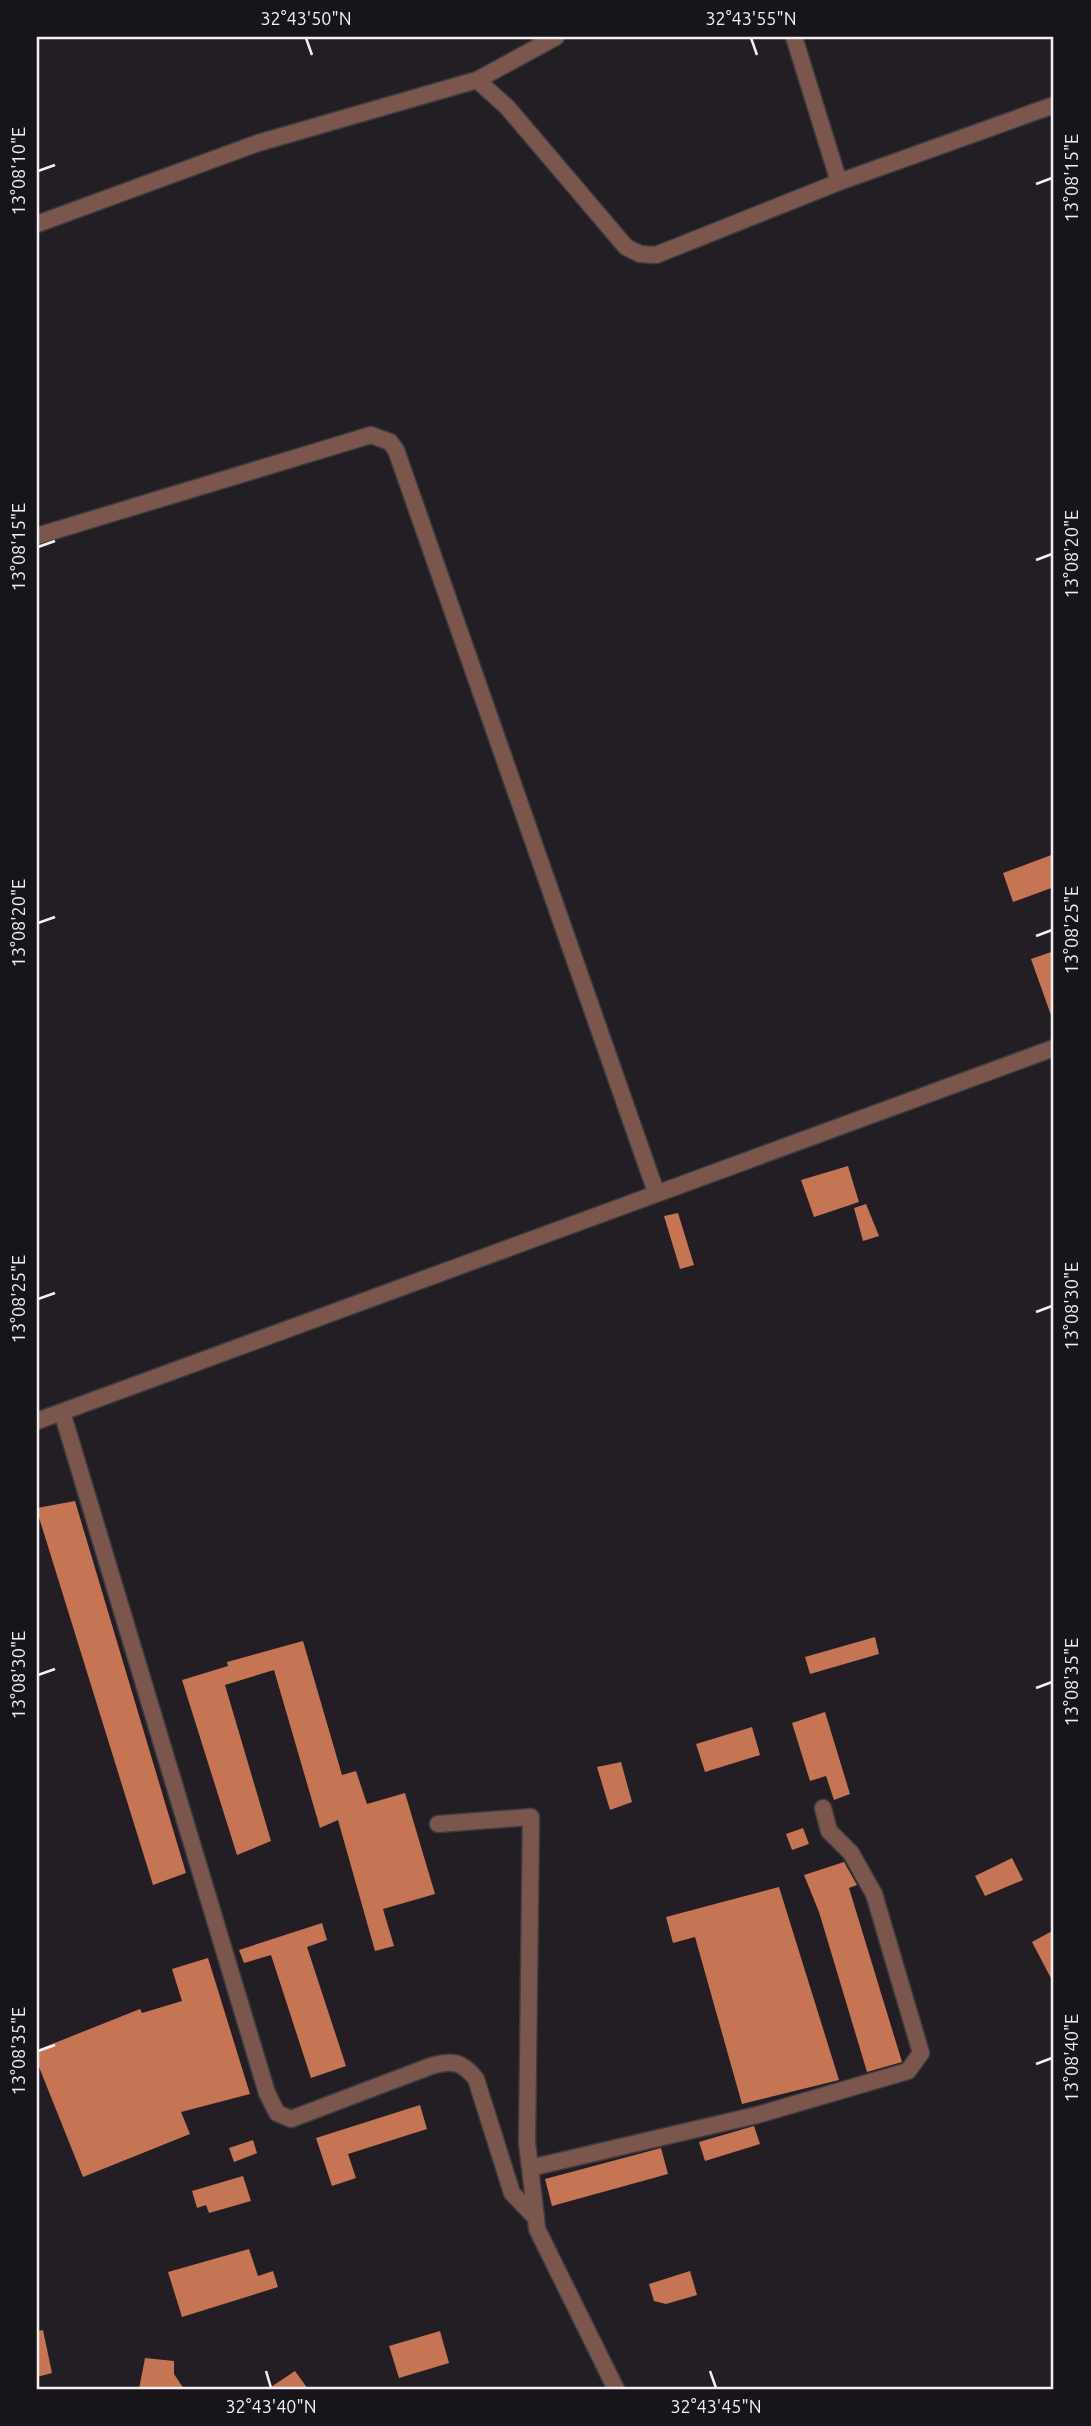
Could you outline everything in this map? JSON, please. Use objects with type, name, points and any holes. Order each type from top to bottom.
[{"type":"street","points":[[37,224],[258,142],[477,80],[556,37]]},
{"type":"street","points":[[794,37],[839,182]]},
{"type":"street","points":[[477,80],[507,107],[626,247],[640,254],[656,255],[839,182],[1054,105]]},
{"type":"street","points":[[37,536],[371,435],[390,442],[405,476],[656,1192]]},
{"type":"street","points":[[37,1421],[1054,1048]]},
{"type":"street","points":[[62,1412],[267,2094],[277,2113],[291,2119],[431,2066],[449,2061],[466,2065],[476,2078],[512,2193],[536,2218]]},
{"type":"street","points":[[530,2168],[757,2115],[908,2071],[921,2053],[874,1894],[851,1853],[829,1831],[824,1808]]},
{"type":"street","points":[[438,1824],[531,1817],[527,2143],[537,2229],[616,2389]]},
{"type":"building","points":[[1054,854],[1054,887],[1013,902],[1003,873]]},
{"type":"building","points":[[1054,951],[1054,1018],[1052,1018],[1031,959]]},
{"type":"building","points":[[848,1166],[859,1202],[814,1217],[801,1180]]},
{"type":"building","points":[[866,1204],[879,1236],[863,1241],[854,1208]]},
{"type":"building","points":[[678,1213],[694,1265],[680,1269],[664,1216]]},
{"type":"building","points":[[75,1501],[186,1873],[153,1885],[37,1511],[37,1508]]},
{"type":"building","points":[[875,1637],[879,1654],[810,1674],[805,1657]]},
{"type":"building","points":[[303,1641],[342,1775],[356,1771],[367,1804],[405,1793],[435,1894],[383,1909],[394,1946],[375,1951],[338,1820],[320,1828],[274,1670],[225,1685],[271,1841],[237,1855],[182,1680],[228,1666],[227,1662]]},
{"type":"building","points":[[825,1712],[850,1794],[834,1800],[826,1776],[810,1781],[792,1723]]},
{"type":"building","points":[[752,1727],[760,1755],[705,1772],[696,1744]]},
{"type":"building","points":[[621,1762],[632,1802],[610,1810],[597,1767]]},
{"type":"building","points":[[803,1828],[809,1844],[792,1850],[786,1834]]},
{"type":"building","points":[[1012,1858],[1023,1880],[985,1896],[975,1876]]},
{"type":"building","points":[[844,1862],[857,1885],[849,1888],[902,2062],[867,2072],[819,1912],[804,1875]]},
{"type":"building","points":[[779,1887],[839,2080],[742,2104],[695,1937],[673,1943],[666,1917]]},
{"type":"building","points":[[322,1923],[327,1940],[307,1947],[346,2066],[311,2078],[271,1955],[244,1963],[239,1950]]},
{"type":"building","points":[[1054,1930],[1054,1984],[1032,1942]]},
{"type":"building","points":[[208,1958],[250,2094],[181,2112],[190,2134],[83,2177],[37,2062],[37,2050],[140,2009],[142,2013],[182,2001],[172,1969]]},
{"type":"building","points":[[420,2105],[427,2129],[348,2154],[356,2178],[332,2186],[316,2138]]},
{"type":"building","points":[[754,2126],[760,2144],[705,2161],[699,2142]]},
{"type":"building","points":[[253,2140],[257,2153],[234,2162],[229,2148]]},
{"type":"building","points":[[661,2148],[668,2174],[552,2206],[545,2179]]},
{"type":"building","points":[[243,2176],[251,2201],[209,2213],[206,2205],[197,2208],[192,2191]]},
{"type":"building","points":[[249,2249],[258,2276],[273,2271],[278,2287],[182,2317],[168,2272]]},
{"type":"building","points":[[690,2271],[697,2295],[666,2304],[654,2301],[649,2284]]},
{"type":"building","points":[[43,2330],[52,2373],[37,2377],[37,2331]]},
{"type":"building","points":[[440,2331],[449,2363],[399,2378],[389,2346]]},
{"type":"building","points":[[145,2358],[174,2361],[174,2374],[184,2389],[139,2389]]},
{"type":"building","points":[[295,2371],[308,2389],[268,2389]]}]
